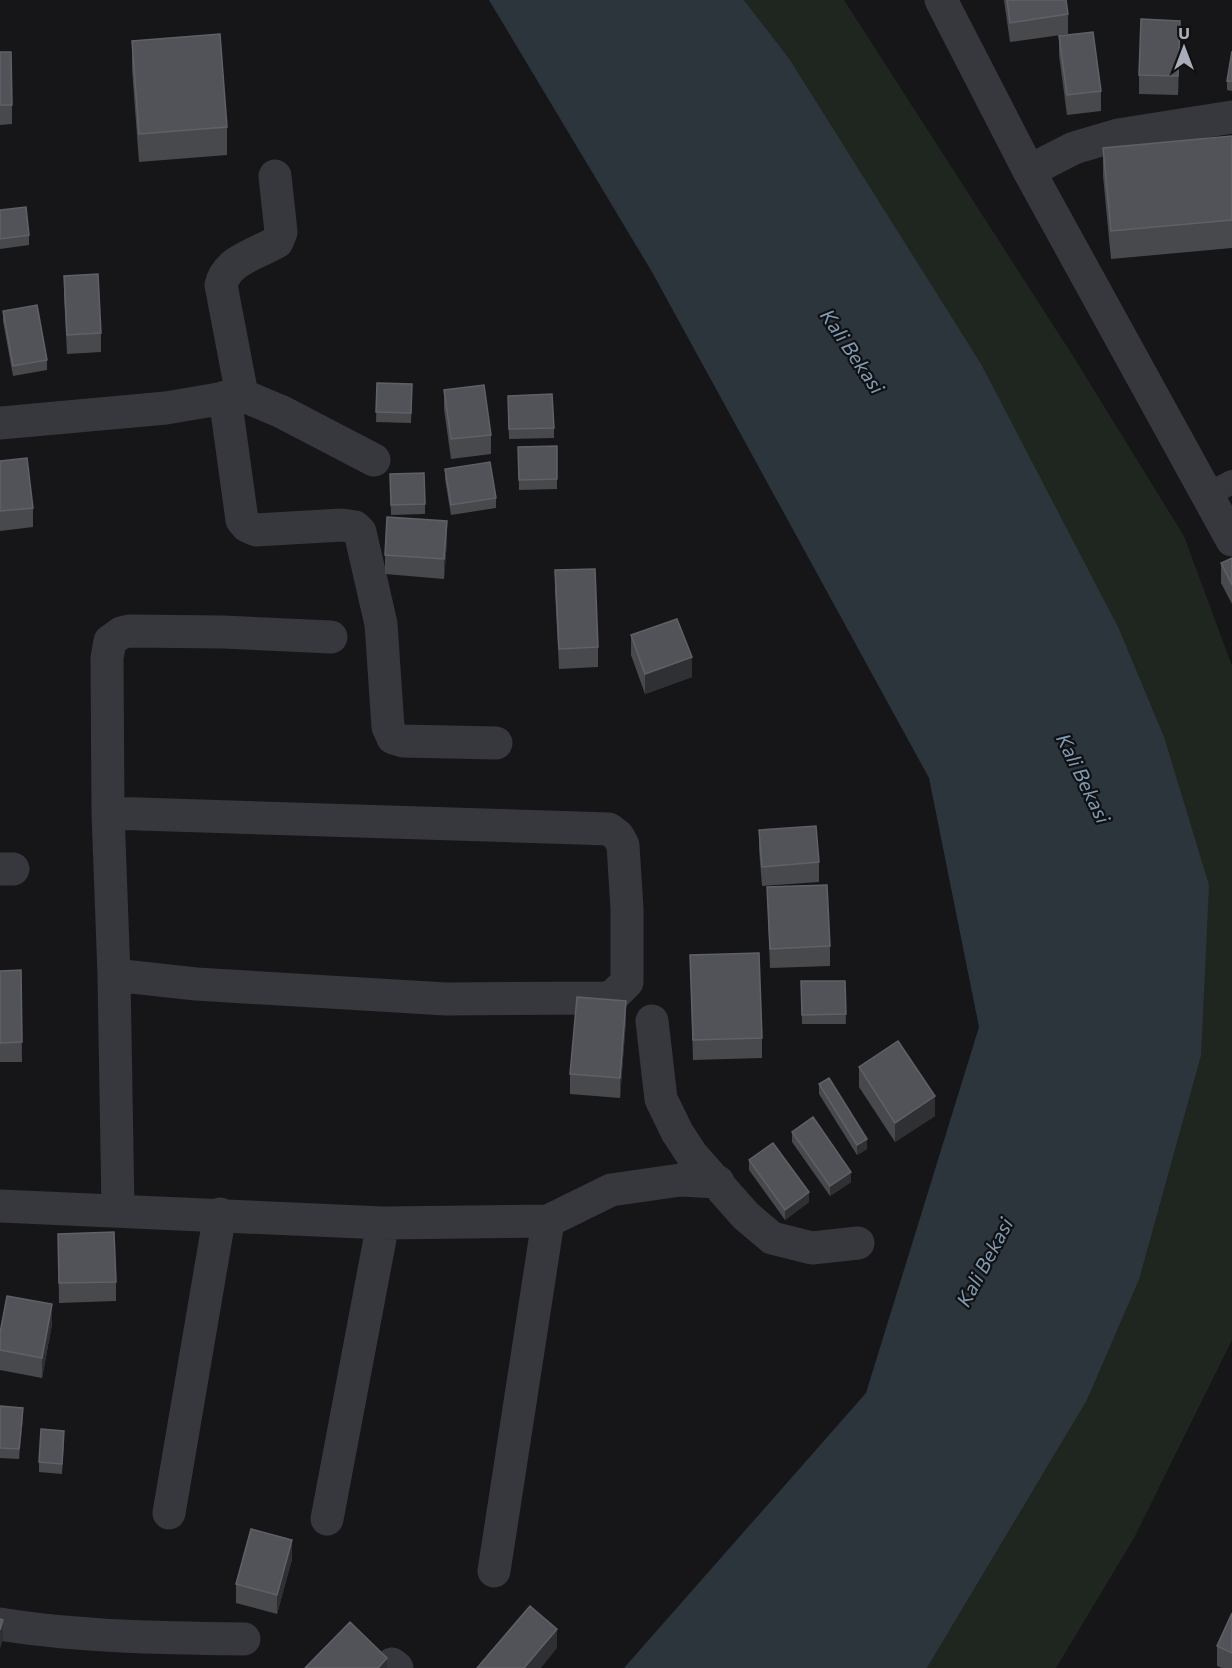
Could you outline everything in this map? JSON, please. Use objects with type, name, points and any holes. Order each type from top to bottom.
[{"type":"street","points":[[952,3],[1029,171],[1219,488],[1232,540]]},
{"type":"street","points":[[1029,171],[1074,148],[1118,135],[1232,117]]},
{"type":"street","points":[[275,176],[281,232],[277,242],[238,261],[224,274],[221,285],[233,396],[242,520],[247,526],[256,530],[342,525],[355,527],[360,532],[381,624],[387,727],[393,738],[403,741],[496,743]]},
{"type":"street","points":[[0,423],[166,408],[233,396],[282,412],[374,460]]},
{"type":"street","points":[[118,1210],[114,975],[108,813],[107,658],[110,641],[129,631],[331,637]]},
{"type":"street","points":[[108,813],[609,829],[618,836],[623,845],[627,909],[627,982],[613,996],[604,998],[446,999],[196,984],[114,975]]},
{"type":"street","points":[[652,1021],[661,1099],[677,1132],[692,1155],[746,1216],[772,1238],[812,1248],[858,1243]]},
{"type":"street","points":[[0,1206],[383,1222],[548,1221],[611,1190],[680,1180],[718,1182]]},
{"type":"street","points":[[169,1513],[220,1214]]},
{"type":"street","points":[[494,1571],[548,1221]]},
{"type":"street","points":[[327,1519],[383,1222]]},
{"type":"street","points":[[0,1624],[97,1635],[244,1639]]},
{"type":"shaded area","points":[[744,0],[844,0],[1073,356],[1184,536],[1232,666],[1232,1340],[1134,1538],[1056,1668],[927,1668],[1087,1400],[1139,1280],[1201,1056],[788,57]]},
{"type":"water","name":"Kali Bekasi","points":[[489,0],[744,0],[788,57],[981,364],[1119,629],[1164,737],[1209,885],[1201,1056],[1139,1280],[1087,1400],[927,1668],[624,1668],[866,1393],[979,1027],[929,778],[652,272]]},
{"type":"building","points":[[1007,0],[1066,0],[1068,14],[1010,23]]},
{"type":"building","points":[[1141,19],[1180,21],[1178,76],[1139,75]]},
{"type":"building","points":[[1093,32],[1101,91],[1067,95],[1059,36]]},
{"type":"building","points":[[220,34],[227,127],[139,134],[132,41]]},
{"type":"building","points":[[1232,51],[1232,81],[1227,81]]},
{"type":"building","points":[[0,52],[11,52],[12,105],[0,105]]},
{"type":"building","points":[[1232,136],[1232,220],[1111,231],[1103,148]]},
{"type":"building","points":[[26,207],[29,235],[0,239],[0,210]]},
{"type":"building","points":[[98,274],[101,333],[67,335],[64,276]]},
{"type":"building","points":[[37,305],[47,360],[13,366],[3,311]]},
{"type":"building","points":[[377,383],[412,384],[411,413],[376,412]]},
{"type":"building","points":[[484,385],[491,435],[451,439],[444,390]]},
{"type":"building","points":[[552,394],[554,428],[509,429],[508,396]]},
{"type":"building","points":[[557,446],[557,479],[519,480],[518,447]]},
{"type":"building","points":[[27,458],[33,508],[0,511],[0,461]]},
{"type":"building","points":[[490,462],[496,498],[451,505],[445,469]]},
{"type":"building","points":[[424,473],[425,504],[391,505],[390,474]]},
{"type":"building","points":[[387,517],[447,521],[444,559],[385,555]]},
{"type":"building","points":[[1232,558],[1232,585],[1221,563]]},
{"type":"building","points":[[595,569],[598,647],[559,649],[555,570]]},
{"type":"building","points":[[677,619],[692,657],[645,674],[631,635]]},
{"type":"building","points":[[816,826],[819,862],[762,867],[759,830]]},
{"type":"building","points":[[827,885],[830,946],[770,949],[767,887]]},
{"type":"building","points":[[759,953],[762,1038],[693,1040],[690,955]]},
{"type":"building","points":[[21,970],[22,1042],[0,1043],[0,971]]},
{"type":"building","points":[[801,981],[845,981],[846,1014],[802,1015]]},
{"type":"building","points":[[577,997],[626,1001],[620,1078],[570,1074]]},
{"type":"building","points":[[898,1041],[935,1096],[895,1123],[859,1067]]},
{"type":"building","points":[[829,1078],[867,1139],[857,1145],[819,1084]]},
{"type":"building","points":[[813,1117],[851,1172],[830,1186],[792,1132]]},
{"type":"building","points":[[773,1143],[809,1192],[785,1210],[749,1160]]},
{"type":"building","points":[[114,1232],[116,1282],[59,1283],[58,1234]]},
{"type":"building","points":[[7,1296],[52,1304],[42,1358],[0,1350],[0,1333]]},
{"type":"building","points":[[0,1406],[23,1408],[19,1449],[0,1448]]},
{"type":"building","points":[[41,1429],[64,1431],[62,1464],[39,1462]]},
{"type":"building","points":[[251,1529],[292,1540],[277,1595],[236,1584]]},
{"type":"building","points":[[530,1606],[557,1629],[524,1668],[477,1668]]},
{"type":"building","points":[[1232,1613],[1232,1653],[1217,1646]]},
{"type":"building","points":[[350,1622],[387,1658],[378,1668],[305,1668]]}]
